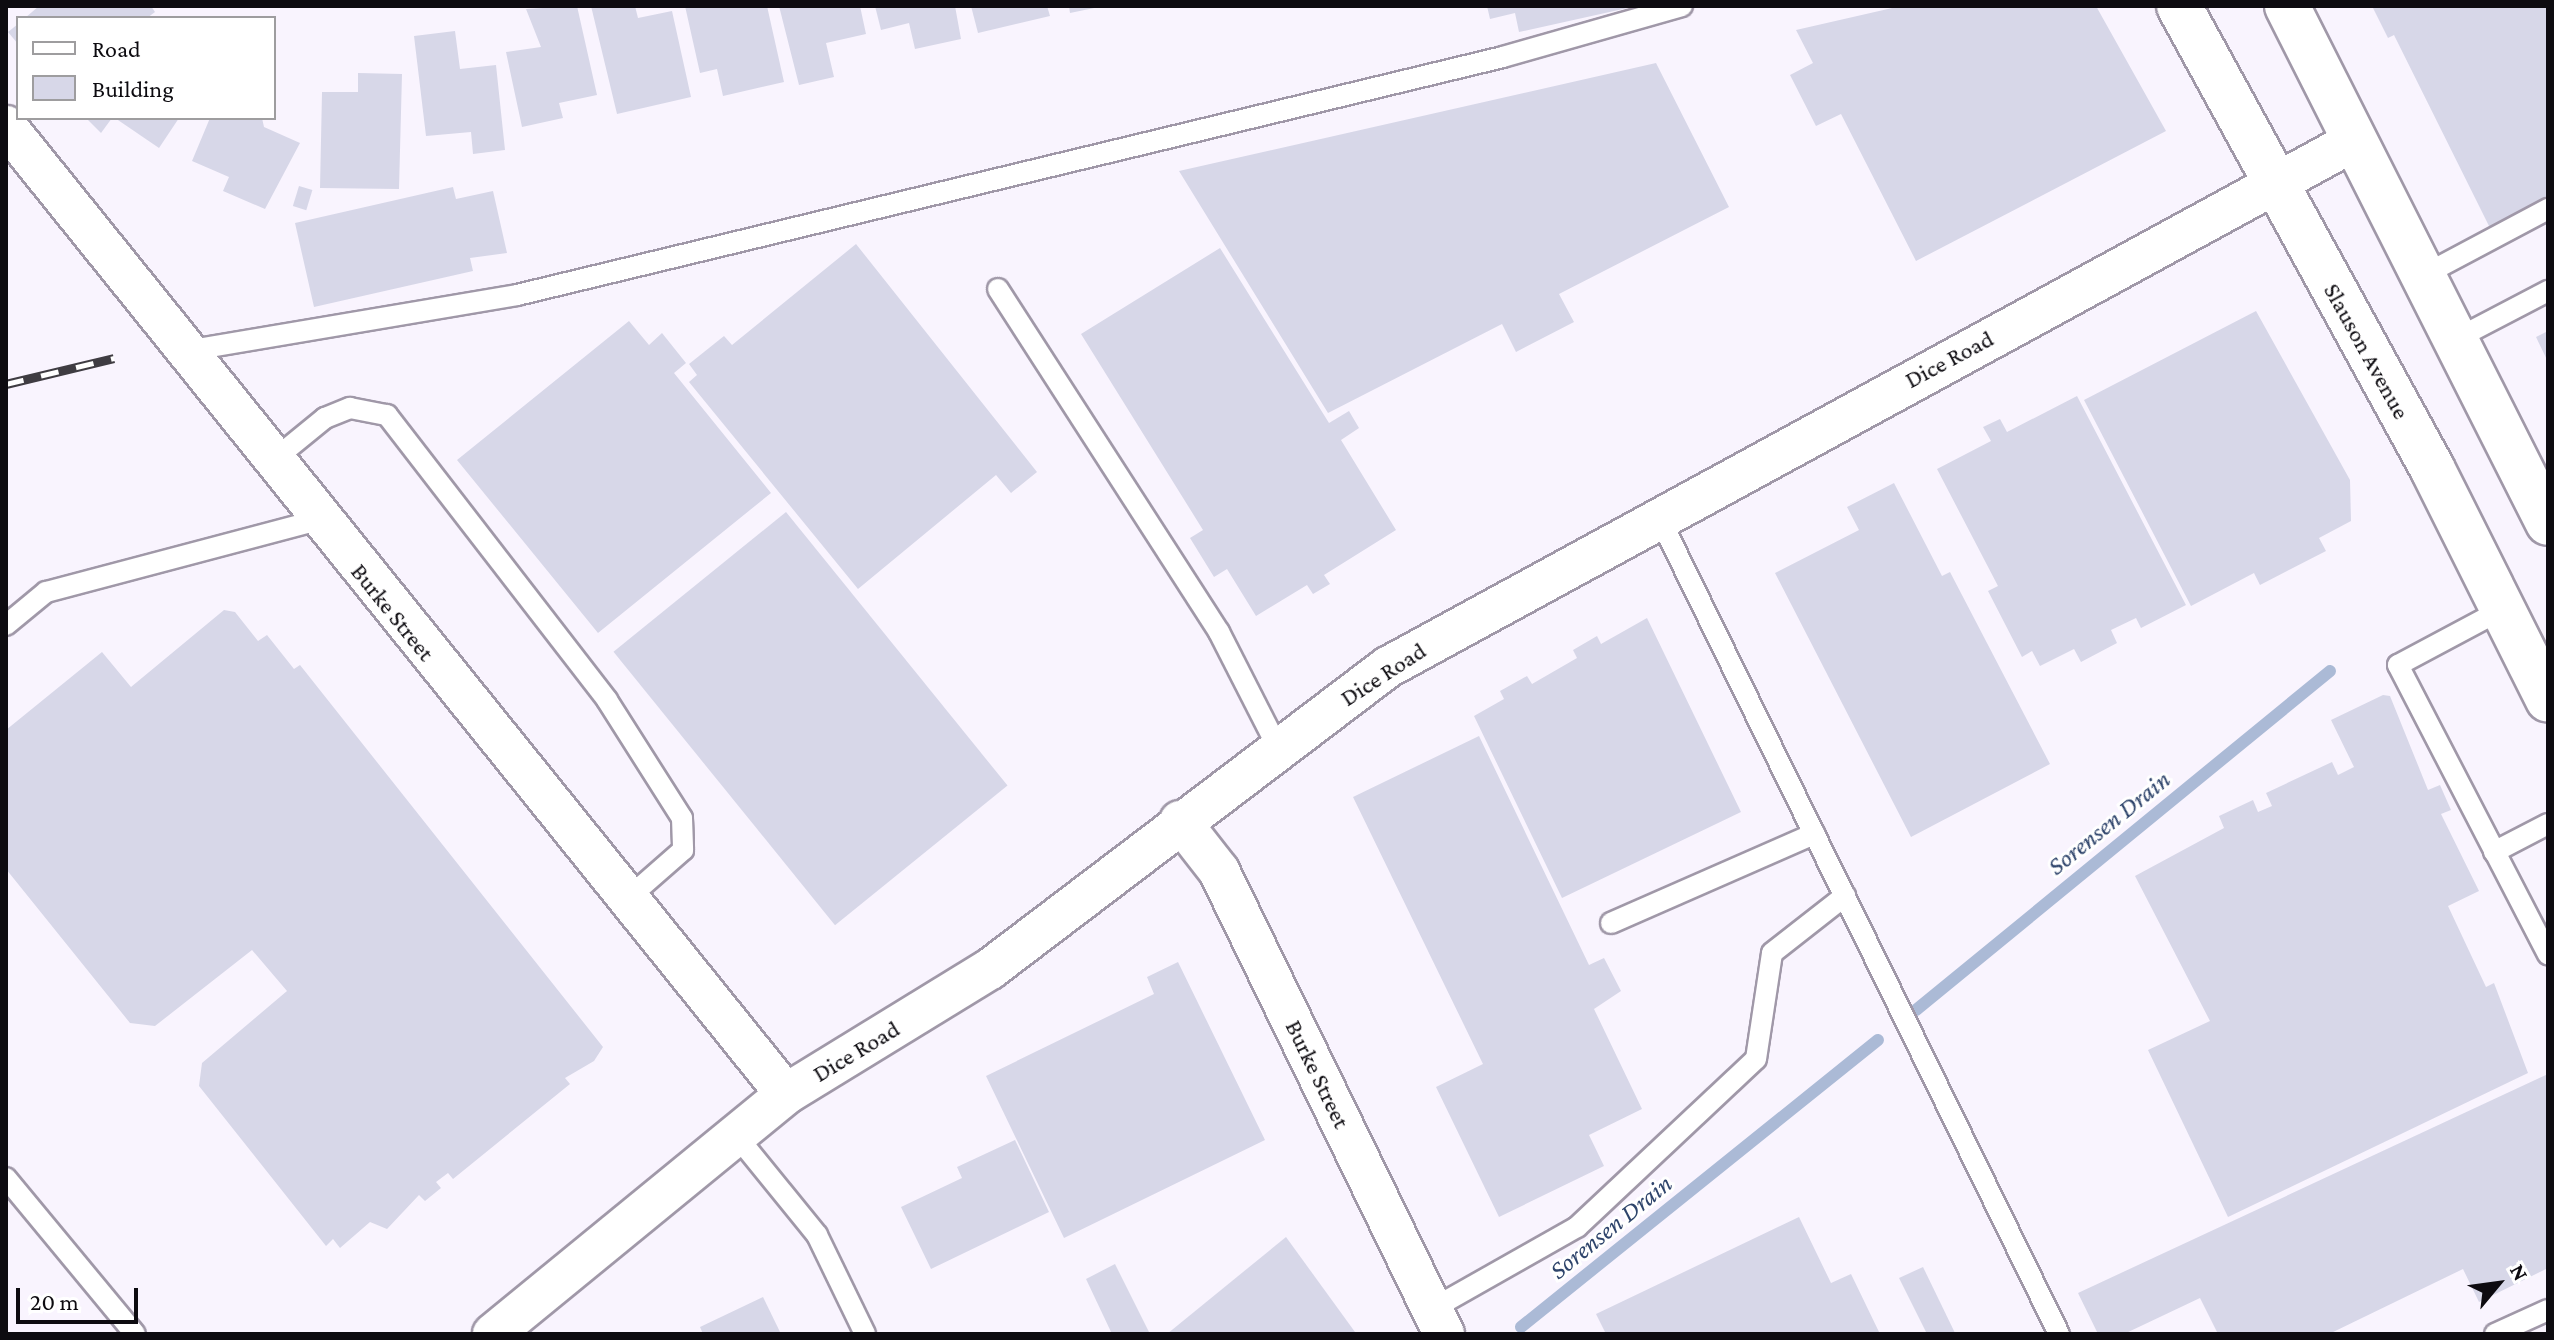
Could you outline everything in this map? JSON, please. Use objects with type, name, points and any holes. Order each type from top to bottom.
[{"type":"main road","name":"Slauson Avenue","points":[[2179,6],[2544,682]]},
{"type":"main road","points":[[2287,6],[2548,523]]},
{"type":"street","name":"Burke Street","points":[[6,126],[181,351],[786,1094]]},
{"type":"street","name":"Dice Road","points":[[493,1334],[786,1094],[990,969],[1180,821],[1388,667],[1658,515],[2354,141]]},
{"type":"street","name":"Burke Street","points":[[1180,821],[1219,871],[1438,1322]]},
{"type":"lane","points":[[181,351],[517,295],[1503,57],[1682,6]]},
{"type":"lane","points":[[2422,276],[2548,209]]},
{"type":"lane","points":[[998,289],[1219,632],[1278,748]]},
{"type":"lane","points":[[2456,339],[2548,291]]},
{"type":"lane","points":[[271,462],[325,418],[365,407],[387,415],[607,700],[682,818],[683,850],[627,899]]},
{"type":"lane","points":[[1658,515],[2059,1334]]},
{"type":"lane","points":[[6,625],[46,592],[318,520]]},
{"type":"lane","points":[[2503,609],[2398,665],[2548,954]]},
{"type":"lane","points":[[2494,852],[2548,824]]},
{"type":"lane","points":[[1611,923],[1814,834]]},
{"type":"lane","points":[[1438,1322],[1577,1227],[1756,1059],[1772,953],[1845,896]]},
{"type":"lane","points":[[735,1134],[817,1235],[865,1334]]},
{"type":"lane","points":[[6,1178],[135,1334]]},
{"type":"lane","points":[[2495,1334],[2548,1310]]},
{"type":"building","points":[[39,6],[151,6],[155,12],[150,16],[27,16]]},
{"type":"building","points":[[577,6],[597,95],[559,103],[563,118],[522,127],[506,52],[541,47],[526,9]]},
{"type":"building","points":[[591,6],[635,6],[638,18],[672,11],[691,97],[617,114]]},
{"type":"building","points":[[685,6],[767,6],[784,82],[723,96],[717,69],[700,73]]},
{"type":"building","points":[[779,6],[860,6],[866,34],[826,43],[834,77],[799,85]]},
{"type":"building","points":[[875,6],[955,6],[961,39],[915,49],[909,23],[881,30]]},
{"type":"building","points":[[971,6],[1047,6],[1050,16],[978,33]]},
{"type":"building","points":[[1069,6],[1099,6],[1099,7],[1070,13]]},
{"type":"building","points":[[1487,6],[1632,7],[1519,32],[1515,13],[1490,19]]},
{"type":"building","points":[[1901,6],[2096,6],[2166,131],[1916,261],[1841,114],[1816,126],[1790,75],[1813,63],[1796,30]]},
{"type":"building","points":[[2372,6],[2548,6],[2548,198],[2490,228],[2394,35],[2388,38]]},
{"type":"building","points":[[16,26],[16,42],[8,32]]},
{"type":"building","points":[[455,31],[460,69],[496,65],[505,150],[473,154],[471,132],[426,136],[414,36]]},
{"type":"building","points":[[1656,63],[1729,207],[1559,294],[1574,322],[1516,352],[1502,324],[1328,413],[1179,171]]},
{"type":"building","points":[[358,73],[402,74],[399,189],[320,188],[322,92],[358,92]]},
{"type":"building","points":[[88,120],[111,120],[101,133]]},
{"type":"building","points":[[118,120],[178,120],[159,148]]},
{"type":"building","points":[[209,120],[262,120],[264,127],[300,143],[265,209],[223,191],[229,177],[192,161]]},
{"type":"building","points":[[299,186],[312,190],[306,210],[293,206]]},
{"type":"building","points":[[453,187],[456,199],[493,191],[507,253],[470,258],[473,271],[314,307],[295,223]]},
{"type":"building","points":[[856,244],[1037,472],[1011,493],[996,475],[858,589],[689,382],[697,375],[689,364],[724,336],[732,345]]},
{"type":"building","points":[[1220,248],[1329,423],[1349,411],[1359,428],[1341,440],[1396,530],[1324,575],[1330,584],[1313,594],[1307,585],[1256,616],[1227,569],[1214,577],[1190,538],[1203,530],[1081,334]]},
{"type":"building","points":[[2256,311],[2350,480],[2351,521],[2319,538],[2326,551],[2260,585],[2254,573],[2191,606],[2084,400]]},
{"type":"building","points":[[629,321],[649,345],[662,333],[686,363],[674,373],[771,493],[598,633],[457,460]]},
{"type":"building","points":[[2548,331],[2548,362],[2536,337]]},
{"type":"building","points":[[2077,396],[2186,605],[2141,628],[2136,618],[2111,630],[2117,643],[2081,662],[2074,649],[2040,666],[2032,651],[2022,657],[1988,591],[1998,586],[1937,469],[1991,441],[1983,427],[2000,419],[2007,432]]},
{"type":"building","points":[[1894,483],[1942,576],[1950,572],[2050,764],[1911,837],[1775,573],[1859,530],[1847,507]]},
{"type":"building","points":[[786,512],[1008,786],[835,925],[613,652]]},
{"type":"building","points":[[224,610],[235,612],[258,641],[267,635],[294,669],[300,665],[603,1047],[594,1061],[565,1078],[570,1084],[453,1179],[448,1173],[436,1182],[441,1188],[425,1201],[419,1195],[387,1229],[370,1222],[340,1248],[333,1239],[326,1246],[199,1086],[202,1063],[287,991],[252,950],[155,1026],[130,1023],[6,869],[6,730],[102,652],[131,687]]},
{"type":"building","points":[[1647,618],[1741,812],[1562,898],[1474,716],[1504,699],[1500,691],[1527,676],[1532,684],[1577,658],[1573,650],[1597,636],[1601,644]]},
{"type":"building","points":[[2383,695],[2390,696],[2428,790],[2440,785],[2451,810],[2441,814],[2479,891],[2448,906],[2486,987],[2494,983],[2528,1073],[2228,1217],[2148,1050],[2210,1021],[2135,876],[2224,828],[2219,816],[2253,800],[2258,812],[2272,806],[2266,793],[2332,762],[2338,775],[2354,767],[2331,720]]},
{"type":"building","points":[[1479,736],[1589,965],[1604,958],[1621,991],[1594,1009],[1642,1109],[1589,1135],[1604,1166],[1499,1217],[1436,1087],[1483,1064],[1353,797]]},
{"type":"building","points":[[1178,962],[1265,1140],[1064,1238],[986,1076],[1154,994],[1147,977]]},
{"type":"building","points":[[2548,1074],[2548,1268],[2479,1302],[2463,1269],[2329,1334],[2218,1334],[2200,1298],[2124,1334],[2098,1334],[2078,1293]]},
{"type":"building","points":[[1015,1140],[1049,1212],[931,1269],[901,1207],[962,1178],[957,1167]]},
{"type":"building","points":[[1799,1217],[1831,1283],[1851,1274],[1880,1334],[1606,1334],[1596,1314]]},
{"type":"building","points":[[1286,1237],[1355,1332],[1167,1334]]},
{"type":"building","points":[[1115,1264],[1150,1334],[1112,1334],[1086,1279]]},
{"type":"building","points":[[1923,1267],[1953,1334],[1927,1334],[1899,1278]]},
{"type":"building","points":[[763,1297],[781,1334],[703,1334],[700,1327]]},
{"type":"waterway","name":"Sorensen Drain","points":[[1916,1010],[2330,671]]},
{"type":"waterway","name":"Sorensen Drain","points":[[1521,1327],[1878,1040]]},
{"type":"railway","points":[[6,384],[114,358]]}]
